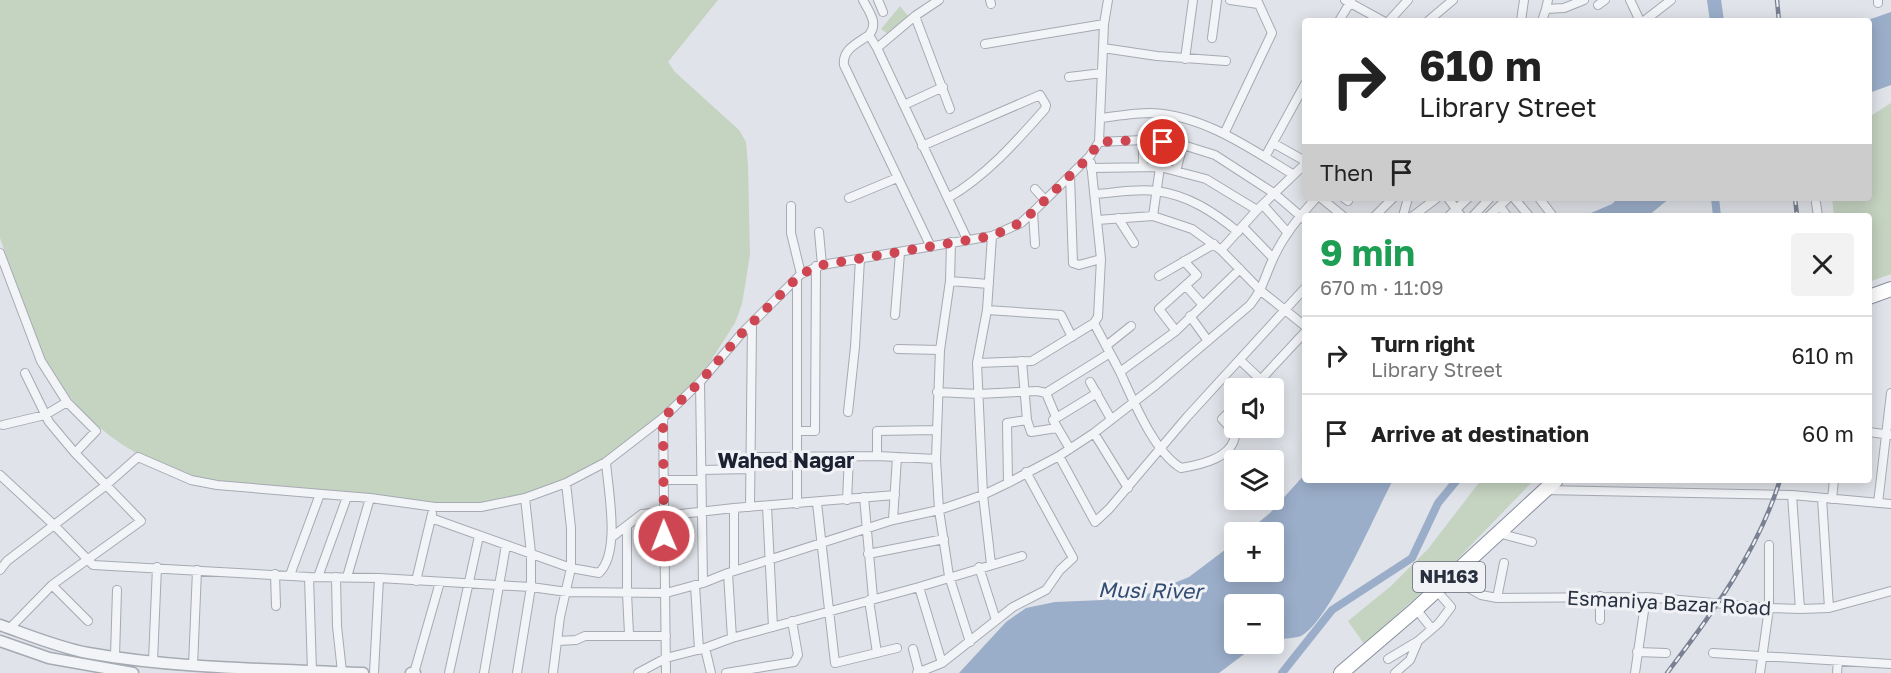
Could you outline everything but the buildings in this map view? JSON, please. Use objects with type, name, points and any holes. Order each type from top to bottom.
[{"type":"highway","points":[[1872,288],[1891,280]]},
{"type":"highway","points":[[1872,296],[1891,289]]},
{"type":"highway","name":"NH163","points":[[1341,673],[1416,609],[1552,483]]},
{"type":"street","points":[[863,0],[874,23],[874,29],[847,50],[843,60],[844,65],[931,247]]},
{"type":"street","points":[[878,0],[883,12]]},
{"type":"street","points":[[877,48],[915,15],[939,0]]},
{"type":"street","points":[[0,570],[7,561],[105,486],[138,457],[191,480],[217,485],[370,498],[435,507],[482,507],[525,498],[566,483],[606,462],[663,418],[799,277],[819,265],[992,236],[1020,223],[1033,212],[1090,156],[1099,142],[1104,24],[1108,0]]},
{"type":"street","points":[[1185,58],[1193,0]]},
{"type":"street","points":[[1212,38],[1217,0]]},
{"type":"street","points":[[1224,134],[1272,33],[1257,2],[1230,0]]},
{"type":"street","points":[[1392,18],[1408,0]]},
{"type":"street","points":[[1432,18],[1453,0]]},
{"type":"street","points":[[1521,18],[1524,0]]},
{"type":"street","points":[[1543,18],[1548,0]]},
{"type":"street","points":[[1546,9],[1564,8],[1584,0]]},
{"type":"street","points":[[1630,0],[1640,18]]},
{"type":"street","points":[[1646,18],[1671,0]]},
{"type":"street","points":[[1340,18],[1348,1],[1378,18]]},
{"type":"street","points":[[915,15],[950,109]]},
{"type":"street","points":[[985,44],[1104,24]]},
{"type":"street","points":[[869,35],[967,239]]},
{"type":"street","points":[[1103,48],[1157,56],[1227,61]]},
{"type":"street","points":[[1069,77],[1102,73]]},
{"type":"street","points":[[904,105],[943,87]]},
{"type":"street","points":[[1265,158],[1302,90]]},
{"type":"street","points":[[922,146],[1040,95],[1046,105],[1045,110],[1022,136],[971,185],[948,198]]},
{"type":"street","points":[[1100,118],[1151,113],[1186,119],[1224,134],[1294,176]]},
{"type":"street","points":[[1099,142],[1143,140],[1184,146],[1215,155],[1275,194],[1302,217]]},
{"type":"street","points":[[1143,140],[1143,166]]},
{"type":"street","points":[[1273,143],[1302,160]]},
{"type":"street","points":[[1176,171],[1184,146]]},
{"type":"street","points":[[977,363],[1032,360],[1094,323],[1098,317],[1101,259],[1090,156]]},
{"type":"street","points":[[1159,276],[1184,261],[1217,247],[1240,229],[1302,166]]},
{"type":"street","points":[[1153,216],[1160,167]]},
{"type":"street","points":[[1091,168],[1160,167],[1206,179],[1260,207],[1288,233]]},
{"type":"street","points":[[1070,176],[1073,263],[1079,265],[1101,259]]},
{"type":"street","points":[[849,198],[897,178]]},
{"type":"street","points":[[1035,189],[1045,200]]},
{"type":"street","points":[[1095,194],[1155,190],[1188,199],[1240,229],[1273,258]]},
{"type":"street","points":[[1325,201],[1339,213]]},
{"type":"street","points":[[1380,213],[1390,201]]},
{"type":"street","points":[[1417,213],[1433,201]]},
{"type":"street","points":[[1476,213],[1487,201]]},
{"type":"street","points":[[1516,201],[1526,213]]},
{"type":"street","points":[[1541,201],[1550,213]]},
{"type":"street","points":[[1816,203],[1818,213]]},
{"type":"street","points":[[791,206],[791,233],[799,277],[797,504]]},
{"type":"street","points":[[1033,212],[1035,244]]},
{"type":"street","points":[[1097,220],[1153,216],[1192,229],[1217,247],[1261,291],[1302,323]]},
{"type":"street","points":[[1118,218],[1134,243]]},
{"type":"street","points":[[0,475],[93,565],[467,583],[567,592],[666,593],[893,520],[939,510],[982,495],[1059,456],[1133,403],[1250,305],[1261,291],[1273,258],[1288,233],[1302,219]]},
{"type":"street","points":[[798,431],[815,431],[819,232]]},
{"type":"street","points":[[991,564],[982,495],[977,363],[987,310],[992,236]]},
{"type":"street","points":[[951,242],[950,281],[940,350],[937,392],[936,459],[939,510],[950,576],[970,642]]},
{"type":"street","points":[[0,253],[34,348],[67,402],[96,431],[75,453]]},
{"type":"street","points":[[895,315],[900,253]]},
{"type":"street","points":[[848,412],[855,347],[860,259]]},
{"type":"street","points":[[1176,331],[1159,309],[1197,275],[1184,261]]},
{"type":"street","points":[[1120,372],[1176,331],[1240,269]]},
{"type":"street","points":[[950,281],[989,284]]},
{"type":"street","points":[[1186,286],[1203,304]]},
{"type":"street","points":[[1059,456],[1095,522],[1128,488],[1188,417],[1302,291]]},
{"type":"street","points":[[987,310],[1061,315],[1072,337]]},
{"type":"street","points":[[1190,316],[1208,341]]},
{"type":"street","points":[[1094,323],[1120,372],[1133,403],[1170,462],[1180,468],[1204,464],[1222,454],[1232,444],[1234,438]]},
{"type":"street","points":[[750,507],[752,324]]},
{"type":"street","points":[[937,392],[1046,393],[1108,350],[1131,326]]},
{"type":"street","points":[[1265,378],[1302,336]]},
{"type":"street","points":[[898,349],[940,350]]},
{"type":"street","points":[[1022,361],[1027,420],[1031,432],[1057,428]]},
{"type":"street","points":[[1240,361],[1253,378]]},
{"type":"street","points":[[25,373],[54,430],[105,486],[141,521],[52,585],[5,627],[87,653],[193,666],[363,673]]},
{"type":"street","points":[[700,382],[702,513],[699,584],[702,649],[711,673]]},
{"type":"street","points":[[1090,382],[1110,419]]},
{"type":"street","points":[[1046,393],[1056,417]]},
{"type":"street","points":[[1070,449],[1053,420],[1097,393]]},
{"type":"street","points":[[1878,503],[1889,435],[1891,393]]},
{"type":"street","points":[[3,425],[45,415],[67,402]]},
{"type":"street","points":[[663,418],[666,673]]},
{"type":"street","points":[[1008,483],[1007,423],[1027,420]]},
{"type":"street","points":[[877,456],[877,431],[936,430]]},
{"type":"street","points":[[1872,432],[1889,435]]},
{"type":"street","points":[[1094,433],[1128,488]]},
{"type":"street","points":[[847,500],[849,456]]},
{"type":"street","points":[[749,457],[877,456],[936,459]]},
{"type":"street","points":[[893,520],[897,457]]},
{"type":"street","points":[[431,518],[571,568],[599,573],[612,548],[606,462]]},
{"type":"street","points":[[701,470],[749,469]]},
{"type":"street","points":[[913,649],[918,673],[942,663],[1013,607],[1046,590],[1060,570],[1073,558],[1026,472]]},
{"type":"street","points":[[664,480],[701,480]]},
{"type":"street","points":[[553,673],[571,568],[572,528],[566,483]]},
{"type":"street","points":[[1832,499],[1834,483]]},
{"type":"street","points":[[1544,490],[1792,495],[1891,504]]},
{"type":"street","points":[[290,575],[320,495]]},
{"type":"street","points":[[612,537],[642,514],[702,513],[734,508],[895,495]]},
{"type":"street","points":[[1792,495],[1800,609]]},
{"type":"street","points":[[318,577],[347,497]]},
{"type":"street","points":[[864,497],[877,653]]},
{"type":"street","points":[[347,577],[370,498]]},
{"type":"street","points":[[517,673],[531,587],[531,553],[525,498]]},
{"type":"street","points":[[1822,498],[1829,608]]},
{"type":"street","points":[[817,502],[836,673]]},
{"type":"street","points":[[767,506],[773,627]]},
{"type":"street","points":[[416,581],[435,507]]},
{"type":"street","points":[[732,638],[731,572],[734,508]]},
{"type":"street","points":[[627,527],[629,634]]},
{"type":"street","points":[[1498,533],[1532,542]]},
{"type":"street","points":[[449,673],[479,536]]},
{"type":"street","points":[[868,554],[944,539]]},
{"type":"street","points":[[1760,673],[1768,608],[1769,544]]},
{"type":"street","points":[[484,673],[506,545]]},
{"type":"street","points":[[638,673],[666,658],[1022,556]]},
{"type":"street","points":[[1497,598],[1504,563]]},
{"type":"street","points":[[153,661],[157,567]]},
{"type":"street","points":[[979,567],[996,620]]},
{"type":"street","points":[[193,666],[197,570]]},
{"type":"street","points":[[275,574],[276,606]]},
{"type":"street","points":[[309,577],[312,671]]},
{"type":"street","points":[[336,577],[337,626],[342,672]]},
{"type":"street","name":"Esmaniya Bazar Road","points":[[1450,577],[1481,595],[1497,598],[1646,597],[1768,608],[1829,608],[1891,591]]},
{"type":"street","points":[[374,673],[379,578]]},
{"type":"street","points":[[413,673],[440,582]]},
{"type":"street","points":[[52,585],[88,621]]},
{"type":"street","points":[[919,586],[942,663]]},
{"type":"street","points":[[115,656],[117,590]]},
{"type":"street","points":[[1388,659],[1418,641],[1451,607],[1436,590]]},
{"type":"street","points":[[1600,596],[1600,620]]},
{"type":"street","points":[[1635,673],[1646,597]]},
{"type":"street","points":[[1416,609],[1432,629]]},
{"type":"street","points":[[726,673],[785,668],[794,662],[798,657],[792,621]]},
{"type":"street","points":[[558,641],[576,640],[585,636],[629,634],[666,636]]},
{"type":"street","points":[[0,641],[49,658],[133,673]]},
{"type":"street","points":[[1395,673],[1410,660],[1418,641]]},
{"type":"street","points":[[835,663],[897,648]]},
{"type":"street","points":[[1638,652],[1666,653]]},
{"type":"street","points":[[1713,653],[1891,664]]},
{"type":"street","points":[[1837,673],[1838,661]]},
{"type":"green space","points":[[0,0],[718,0],[668,62],[675,72],[739,130],[746,142],[750,255],[742,304],[735,323],[710,362],[683,395],[660,417],[604,458],[552,488],[472,506],[212,481],[158,464],[110,436],[70,397],[40,349],[0,238]]},
{"type":"green space","points":[[900,6],[908,16],[888,34],[881,29]]},
{"type":"green space","points":[[1891,103],[1891,274],[1872,281],[1872,213],[1834,213],[1832,201],[1872,201],[1872,115]]},
{"type":"green space","points":[[1145,145],[1168,147],[1166,163],[1146,159]]},
{"type":"green space","points":[[1479,483],[1531,483],[1445,572],[1364,644],[1348,621],[1391,586],[1428,549]]},
{"type":"water","points":[[1891,12],[1891,85],[1872,92],[1872,19]]},
{"type":"water","points":[[1615,201],[1666,201],[1652,213],[1591,213]]},
{"type":"water","points":[[1302,477],[1302,483],[1392,483],[1338,589],[1312,627],[1301,636],[1284,639],[1284,594],[1224,594],[1224,654],[1244,654],[1219,673],[959,673],[1006,622],[1026,608],[1055,602],[1145,595],[1189,577],[1224,551],[1224,582],[1284,582],[1284,522],[1259,522],[1273,510],[1284,510],[1284,497]]},
{"type":"waterway","points":[[1714,0],[1717,18]]},
{"type":"waterway","points":[[1715,201],[1717,213]]},
{"type":"waterway","points":[[1282,673],[1332,610],[1412,558],[1438,503],[1455,483]]},
{"type":"railway","points":[[1777,0],[1779,18]]},
{"type":"railway","points":[[1795,201],[1797,213]]},
{"type":"railway","points":[[1667,673],[1701,628],[1732,581],[1759,532],[1779,483]]},
{"type":"district","name":"Wahed Nagar","points":[[786,461]]},
{"type":"route","points":[[664,536],[663,418],[700,382],[742,333],[801,274],[816,266],[992,236],[1020,223],[1033,212],[1090,156],[1099,142],[1143,140],[1163,142]]},
{"type":"water label","name":"Musi River","points":[[1150,591]]}]
